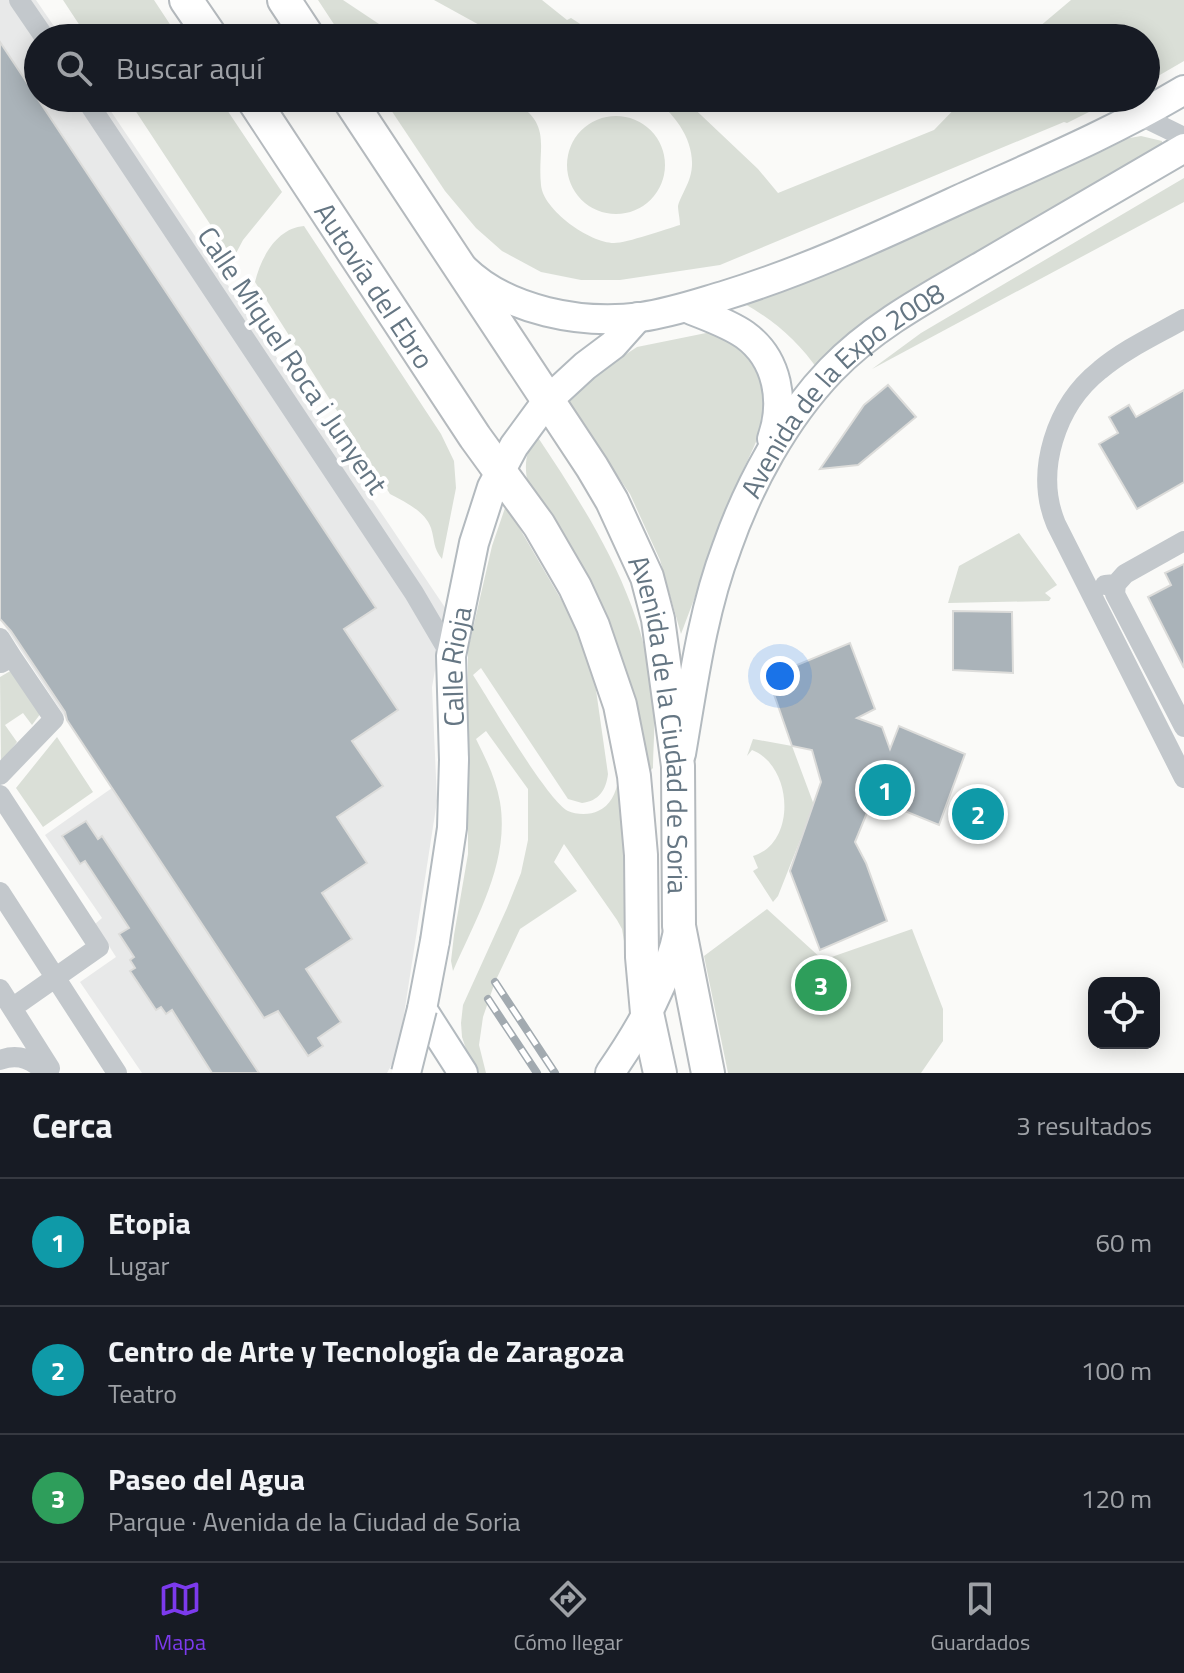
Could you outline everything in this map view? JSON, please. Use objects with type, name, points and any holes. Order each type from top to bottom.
[{"type":"main road","points":[[186,0],[202,24]]},
{"type":"main road","points":[[284,0],[300,24]]},
{"type":"main road","points":[[1160,104],[1184,90]]},
{"type":"main road","name":"Autovía del Ebro","points":[[261,112],[475,437],[500,470]]},
{"type":"main road","points":[[357,112],[547,401]]},
{"type":"main road","points":[[452,257],[481,282],[531,307],[580,316],[638,317],[709,310],[765,283],[867,242],[1146,112]]},
{"type":"main road","name":"Avenida de la Expo 2008","points":[[678,766],[709,604],[726,547],[743,504],[778,435],[807,398],[857,346],[891,320],[1184,148]]},
{"type":"main road","points":[[709,310],[754,342],[772,370],[778,396],[778,435]]},
{"type":"main road","name":"Calle Rioja","points":[[406,1073],[422,1009],[452,828],[451,656],[474,543],[486,502],[521,434],[547,401],[613,345],[638,317]]},
{"type":"main road","name":"Avenida de la Ciudad de Soria","points":[[547,401],[612,501],[647,577],[658,619],[678,766],[679,926],[708,1073]]},
{"type":"main road","name":"Avenida de la Ciudad de Soria","points":[[500,470],[560,559],[593,626],[620,705],[634,776],[641,855],[642,1022],[660,1073]]},
{"type":"main road","points":[[610,1073],[642,1022],[666,974],[679,926]]},
{"type":"main road","points":[[422,1009],[463,1073]]},
{"type":"street","points":[[19,0],[35,24]]},
{"type":"street","name":"Calle Miquel Roca i Junyent","points":[[94,112],[414,593],[451,656]]},
{"type":"street","points":[[1136,118],[1149,120],[1184,137]]},
{"type":"street","points":[[1184,319],[1101,369],[1076,395],[1053,439],[1048,468],[1051,512],[1082,580],[1184,778]]},
{"type":"street","points":[[1184,541],[1125,574],[1116,584],[1115,594],[1184,727]]},
{"type":"street","points":[[1082,580],[1116,584]]},
{"type":"street","points":[[0,638],[6,660],[54,719],[0,775]]},
{"type":"street","points":[[0,795],[99,947],[12,1008]]},
{"type":"street","points":[[0,892],[117,1073]]},
{"type":"street","points":[[0,989],[48,1070]]},
{"type":"street","points":[[0,1060],[24,1058],[48,1070]]},
{"type":"shaded area","points":[[0,0],[36,0],[52,24],[24,24],[24,112],[111,112],[446,609],[432,687],[437,801],[398,1053],[387,1073],[142,1073],[80,982],[116,957],[95,924],[102,918],[45,835],[112,788],[0,619]]},
{"type":"shaded area","points":[[63,0],[154,0],[170,24],[79,24]]},
{"type":"shaded area","points":[[318,0],[343,0],[379,24],[334,24]]},
{"type":"shaded area","points":[[434,0],[542,0],[567,20],[571,18],[580,24],[478,24]]},
{"type":"shaded area","points":[[1071,0],[1184,0],[1184,61],[1160,75],[1160,24],[1043,24]]},
{"type":"shaded area","points":[[136,112],[228,112],[282,192],[243,240],[233,259]]},
{"type":"shaded area","points":[[392,112],[527,112],[541,137],[541,185],[550,205],[581,231],[604,242],[614,243],[680,225],[678,206],[690,177],[691,154],[684,132],[669,112],[698,112],[758,169],[778,193],[934,130],[951,112],[1089,112],[720,265],[620,280],[581,280],[541,272],[502,251],[476,228],[445,191]]},
{"type":"shaded area","points":[[616,116],[643,124],[657,138],[665,165],[657,192],[643,206],[616,214],[589,206],[575,192],[567,165],[575,138],[589,124]]},
{"type":"shaded area","points":[[1141,136],[1162,141],[1162,145],[819,371],[785,332],[743,303],[1011,192],[1124,139]]},
{"type":"shaded area","points":[[1184,178],[1184,202],[872,369],[921,333]]},
{"type":"shaded area","points":[[304,226],[441,434],[454,461],[456,488],[442,559],[428,522],[414,508],[390,494],[255,282],[261,263],[278,238]]},
{"type":"shaded area","points":[[716,331],[744,352],[758,370],[766,391],[766,413],[681,634],[660,560],[630,494],[566,401],[599,372],[637,347]]},
{"type":"shaded area","points":[[537,436],[598,533],[630,602],[650,675],[654,727],[653,768],[650,771],[528,484],[526,459]]},
{"type":"shaded area","points":[[506,505],[583,637],[592,662],[608,774],[601,794],[582,803],[568,799],[481,668],[473,675],[533,770],[558,803],[568,811],[588,814],[602,809],[612,799],[618,781],[621,782],[627,861],[626,953],[622,929],[617,920],[564,844],[554,862],[577,891],[520,929],[495,982],[483,1017],[479,1045],[486,1073],[478,1073],[470,1061],[462,1037],[463,1005],[521,873],[528,840],[528,789],[486,731],[476,739],[490,769],[500,802],[500,846],[489,889],[453,971],[454,935],[468,854],[468,650],[492,546]]},
{"type":"shaded area","points":[[1019,533],[1057,585],[1045,593],[1051,598],[1049,601],[948,603],[959,566]]},
{"type":"shaded area","points":[[12,670],[41,713],[32,725],[23,713],[5,725],[17,742],[1,763],[0,677]]},
{"type":"shaded area","points":[[57,737],[93,792],[43,827],[16,788]]},
{"type":"shaded area","points":[[753,739],[792,746],[814,805],[773,902],[753,871],[758,868],[753,856],[767,848],[777,836],[783,821],[782,787],[776,771],[766,759],[752,750],[747,756]]},
{"type":"shaded area","points":[[767,909],[823,960],[912,929],[943,1009],[943,1041],[921,1073],[728,1073],[704,956]]},
{"type":"building","points":[[0,42],[24,78],[24,112],[47,112],[376,608],[344,629],[398,710],[352,741],[383,786],[337,817],[367,863],[322,893],[352,939],[306,969],[341,1022],[318,1038],[323,1046],[308,1056],[278,1011],[264,1018],[67,720],[65,712],[0,619]]},
{"type":"building","points":[[888,385],[916,417],[858,465],[820,469],[864,405]]},
{"type":"building","points":[[1184,390],[1184,482],[1137,509],[1099,444],[1118,433],[1109,417],[1129,405],[1136,417]]},
{"type":"building","points":[[1184,564],[1184,668],[1148,597],[1171,585],[1165,573]]},
{"type":"building","points":[[953,611],[1012,612],[1013,673],[953,670]]},
{"type":"building","points":[[850,643],[875,709],[857,718],[882,727],[890,749],[899,726],[965,754],[939,825],[873,798],[855,842],[887,921],[820,950],[790,871],[821,782],[812,750],[792,746],[768,677]]},
{"type":"building","points":[[86,821],[98,839],[102,836],[259,1073],[212,1073],[172,1010],[166,1014],[161,1007],[156,1010],[130,971],[135,968],[130,960],[134,957],[119,934],[129,928],[85,861],[80,864],[62,836]]},
{"type":"railway","points":[[495,982],[555,1073]]},
{"type":"railway","points":[[488,999],[537,1073]]},
{"type":"place","name":"Etopia","points":[[885,790]]},
{"type":"place","name":"Centro de Arte y Tecnología de Zaragoza","points":[[978,814]]},
{"type":"place","name":"Paseo del Agua","points":[[821,985]]}]
